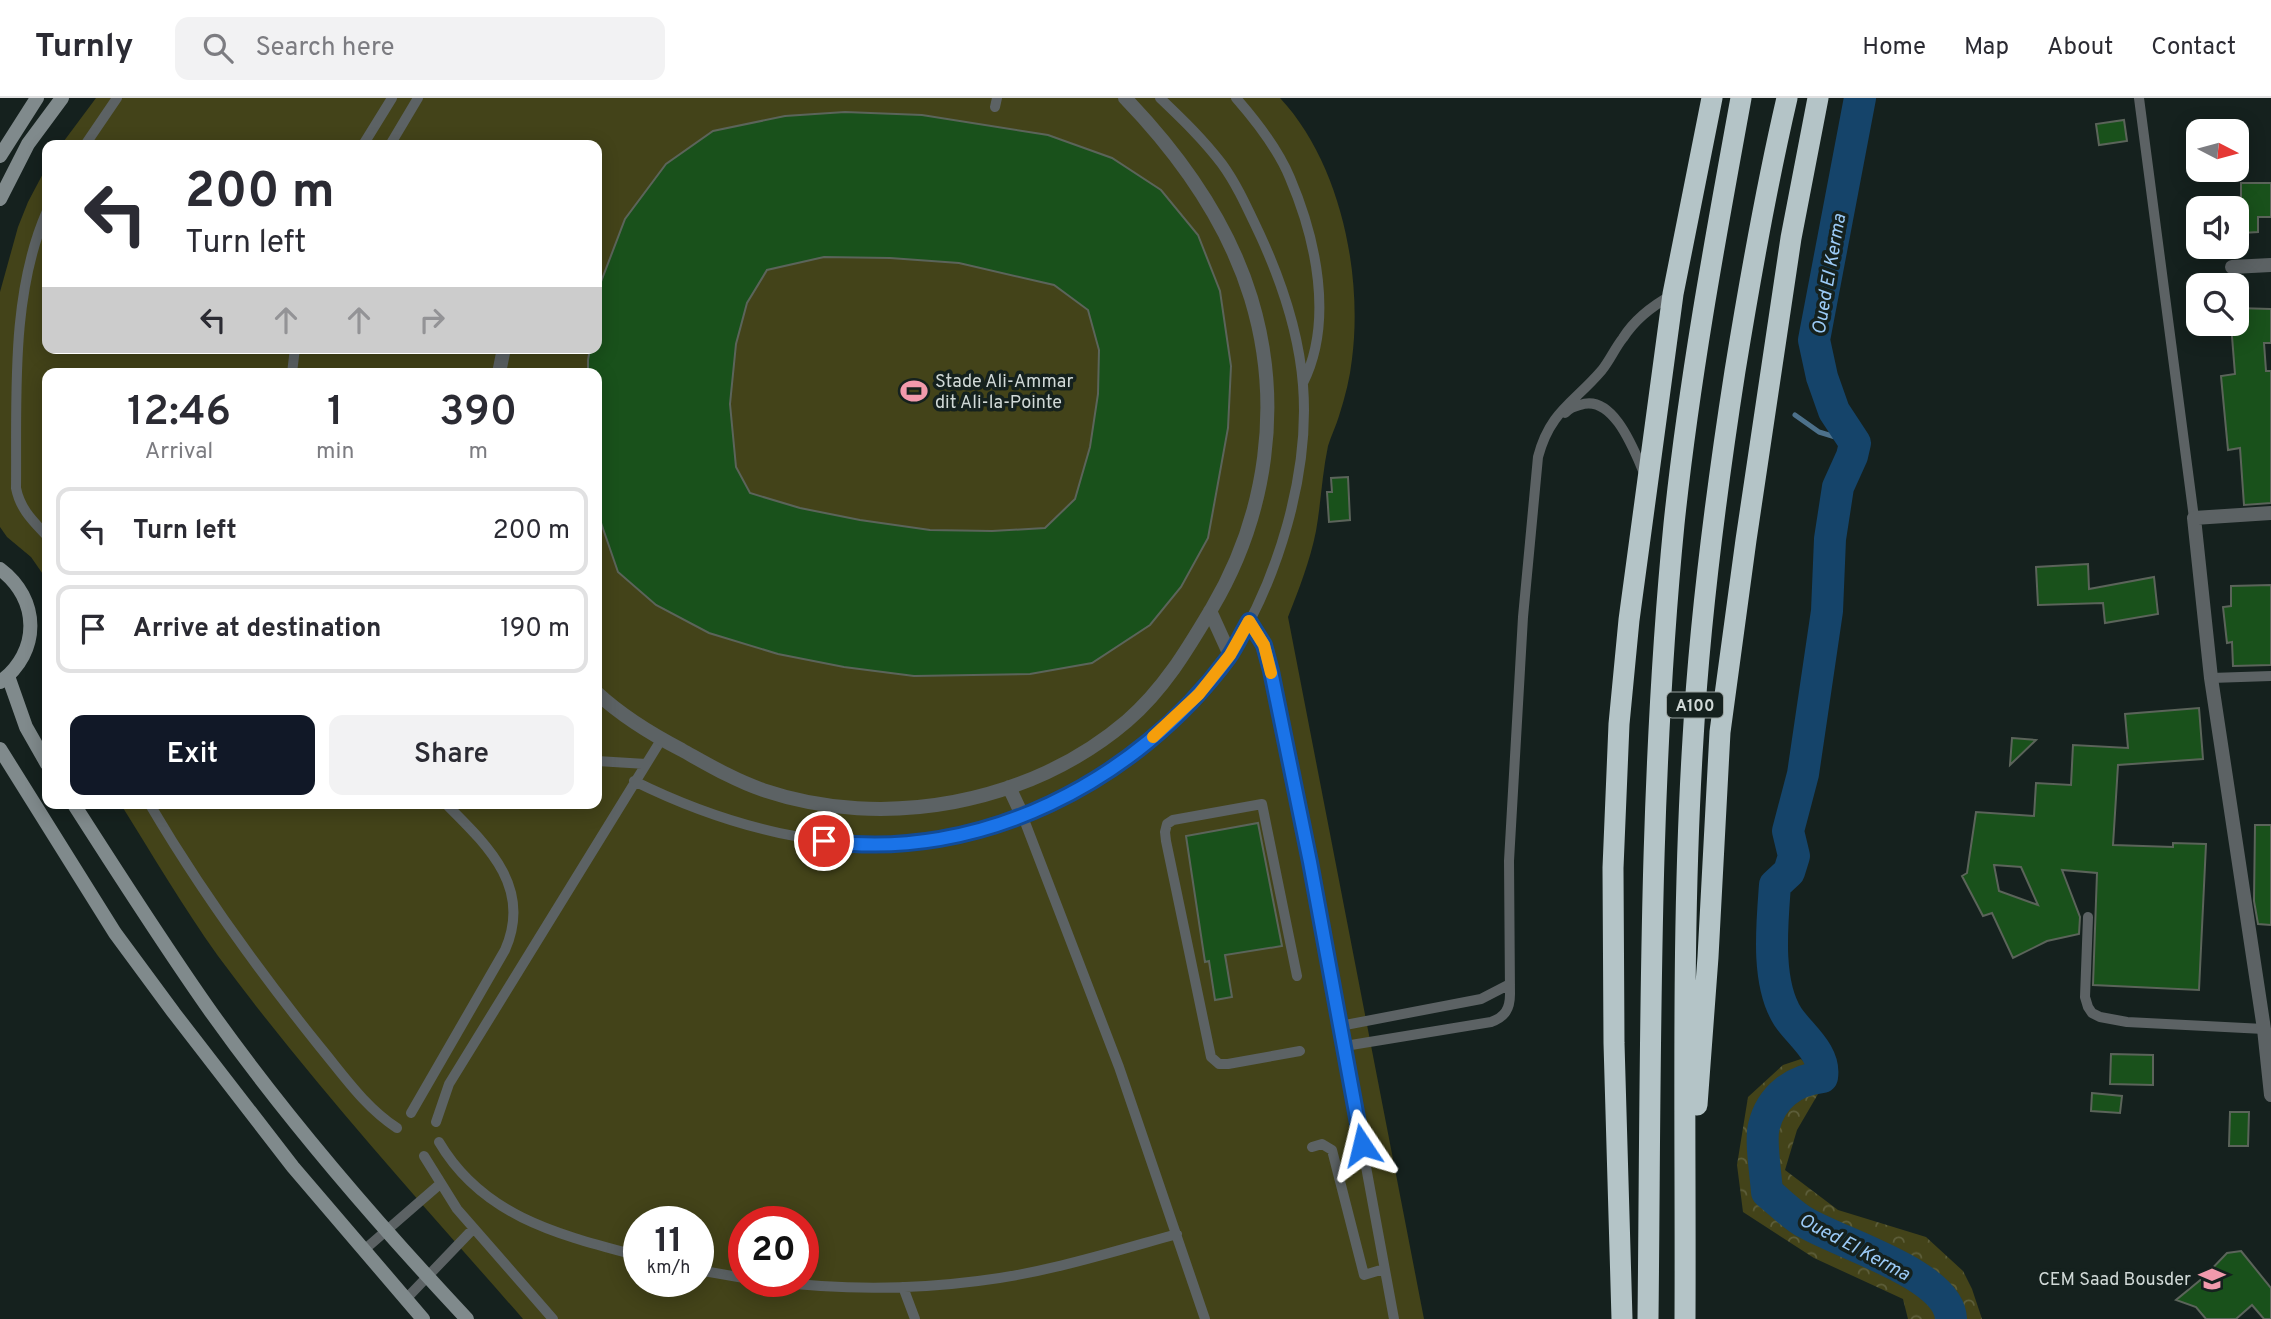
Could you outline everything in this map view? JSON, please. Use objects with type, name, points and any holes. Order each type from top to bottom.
[{"type":"highway","points":[[1673,294],[1672,262],[1699,98]]},
{"type":"highway","points":[[1622,1319],[1614,1043],[1613,868],[1619,724],[1629,620],[1673,294],[1712,98]]},
{"type":"highway","name":"A100","points":[[1648,1319],[1651,933],[1660,709],[1674,524],[1699,335],[1741,98]]},
{"type":"highway","name":"A100","points":[[1685,1319],[1686,894],[1693,739],[1705,586],[1719,474],[1754,257],[1787,98]]},
{"type":"highway","points":[[1686,1215],[1699,1086],[1720,732],[1791,238],[1818,98]]},
{"type":"main road","points":[[0,156],[37,98]]},
{"type":"main road","points":[[0,199],[28,144],[62,98]]},
{"type":"main road","points":[[0,569],[18,586],[25,599],[31,627],[24,654],[4,679],[42,755]]},
{"type":"main road","points":[[0,748],[123,943],[234,1093],[293,1167],[423,1319]]},
{"type":"main road","points":[[77,809],[175,959],[234,1043],[297,1125],[427,1277],[467,1319]]},
{"type":"street","points":[[602,698],[617,711],[661,740],[763,790],[820,804],[876,809],[956,801],[1009,788],[1035,778],[1085,752],[1147,702],[1172,673],[1210,611],[1246,537],[1261,479],[1268,419],[1264,358],[1251,298],[1241,269],[1207,204],[1180,163],[1125,98]]},
{"type":"street","points":[[2232,267],[2271,265]]},
{"type":"street","points":[[2271,513],[2194,518],[2211,678],[2264,1029],[2271,1095]]},
{"type":"street","points":[[1210,611],[1230,655]]},
{"type":"street","points":[[1009,788],[1023,817]]},
{"type":"lane","points":[[88,140],[117,98]]},
{"type":"lane","points":[[366,140],[392,98]]},
{"type":"lane","points":[[393,140],[418,98]]},
{"type":"lane","points":[[635,781],[729,819],[792,835],[846,844],[932,841],[986,830],[1023,817],[1091,781],[1154,736],[1199,694],[1230,655],[1249,621],[1282,542],[1291,509],[1304,425],[1303,383],[1285,297],[1243,198],[1223,165],[1194,129],[1160,98]]},
{"type":"lane","points":[[1236,98],[1258,124],[1289,176],[1308,227],[1317,282],[1318,334],[1315,354],[1303,383]]},
{"type":"lane","points":[[2139,98],[2194,518]]},
{"type":"lane","points":[[42,225],[30,260],[21,306],[16,488],[27,514],[42,530]]},
{"type":"lane","points":[[1345,1046],[1491,1022],[1500,1018],[1510,1004],[1509,861],[1523,617],[1538,457],[1546,432],[1559,412],[1604,367],[1633,324],[1658,302],[1673,294]]},
{"type":"lane","points":[[1546,432],[1569,408],[1586,402],[1600,405],[1612,415],[1629,439],[1647,481]]},
{"type":"lane","points":[[1249,621],[1264,645],[1271,671],[1345,1046],[1394,1319]]},
{"type":"lane","points":[[2211,678],[2271,676]]},
{"type":"lane","points":[[436,1122],[449,1084],[661,740]]},
{"type":"lane","points":[[602,761],[646,764]]},
{"type":"lane","points":[[1297,976],[1262,804],[1173,820],[1167,824],[1166,841],[1211,1058],[1219,1064],[1228,1064],[1300,1051]]},
{"type":"lane","points":[[153,809],[193,872],[275,989],[361,1099],[397,1128]]},
{"type":"lane","points":[[411,1114],[505,950],[514,926],[513,892],[504,871],[451,809]]},
{"type":"lane","points":[[1023,817],[1119,1067],[1205,1319]]},
{"type":"lane","points":[[2088,917],[2085,997],[2092,1013],[2127,1022],[2264,1029]]},
{"type":"lane","points":[[1340,1026],[1481,999],[1510,984]]},
{"type":"lane","points":[[439,1142],[468,1182],[496,1204],[531,1221],[623,1251]]},
{"type":"lane","points":[[1311,1147],[1322,1144],[1332,1150],[1364,1275],[1384,1269]]},
{"type":"lane","points":[[424,1156],[440,1184],[474,1229],[553,1319]]},
{"type":"lane","points":[[364,1250],[440,1184]]},
{"type":"lane","points":[[405,1300],[474,1229]]},
{"type":"lane","points":[[819,1286],[903,1287],[979,1281],[1073,1262],[1177,1234]]},
{"type":"lane","points":[[903,1287],[915,1319]]},
{"type":"green space","points":[[96,98],[1280,98],[1301,124],[1332,186],[1343,220],[1350,256],[1355,326],[1350,373],[1324,467],[1314,542],[1288,617],[1424,1319],[523,1319],[367,1140],[254,1003],[192,919],[124,809],[602,809],[602,368],[42,368],[42,573],[31,557],[7,537],[0,527],[0,292],[18,227],[42,175],[42,354],[602,354],[602,140],[65,140]]},
{"type":"green space","points":[[1801,1059],[1825,1082],[1797,1130],[1785,1170],[1838,1210],[1926,1237],[1963,1271],[1982,1319],[1908,1319],[1903,1299],[1814,1258],[1743,1212],[1737,1165],[1748,1097],[1783,1065]]},
{"type":"building","points":[[845,112],[922,115],[1048,135],[1112,158],[1161,190],[1198,235],[1220,291],[1231,366],[1228,428],[1208,538],[1181,587],[1150,625],[1092,663],[1030,674],[914,676],[844,667],[778,654],[709,633],[656,605],[618,572],[602,526],[602,368],[588,368],[589,354],[602,354],[602,279],[625,219],[666,164],[713,131],[785,116]],"holes":[[[824,257],[959,263],[1054,285],[1088,310],[1099,350],[1098,394],[1090,447],[1075,499],[1045,528],[930,530],[800,508],[750,493],[736,467],[730,404],[736,344],[747,303],[767,270]]]},
{"type":"building","points":[[2124,120],[2127,141],[2099,145],[2096,124]]},
{"type":"building","points":[[2241,183],[2271,183],[2271,217],[2258,217],[2258,232],[2249,233],[2249,196],[2241,196]]},
{"type":"building","points":[[2249,308],[2271,309],[2271,343],[2264,343],[2266,371],[2271,371],[2271,503],[2244,505],[2240,448],[2228,450],[2221,376],[2235,374],[2232,336],[2249,336]]},
{"type":"building","points":[[1348,477],[1350,520],[1329,522],[1327,492],[1332,492],[1331,478]]},
{"type":"building","points":[[2088,564],[2089,589],[2154,577],[2158,614],[2105,623],[2103,603],[2038,605],[2036,567]]},
{"type":"building","points":[[2271,585],[2271,665],[2233,666],[2232,642],[2227,643],[2223,607],[2231,606],[2231,586]]},
{"type":"building","points":[[2199,708],[2203,759],[2118,765],[2113,845],[2173,847],[2173,843],[2206,844],[2199,990],[2093,985],[2097,873],[2062,870],[2080,917],[2079,934],[2047,941],[2013,958],[1992,913],[1983,916],[1962,876],[1967,873],[1976,812],[2034,816],[2036,783],[2071,785],[2073,745],[2128,748],[2125,714]],"holes":[[[1994,865],[2021,867],[2038,905],[1999,891]]]},
{"type":"building","points":[[2012,738],[2036,740],[2010,765]]},
{"type":"building","points":[[1258,823],[1282,946],[1225,955],[1232,997],[1215,1000],[1209,961],[1205,962],[1186,836]]},
{"type":"building","points":[[2255,825],[2271,825],[2271,925],[2258,924],[2254,901]]},
{"type":"building","points":[[2111,1054],[2153,1055],[2153,1085],[2110,1084]]},
{"type":"building","points":[[2092,1093],[2122,1096],[2120,1113],[2091,1111]]},
{"type":"building","points":[[2230,1112],[2249,1112],[2248,1146],[2229,1146]]},
{"type":"building","points":[[2241,1251],[2271,1288],[2271,1319],[2264,1319],[2252,1305],[2236,1319],[2206,1319],[2196,1307],[2176,1300],[2227,1253]]},
{"type":"waterway","name":"Oued El Kerma","points":[[1860,98],[1814,340],[1822,377],[1834,411],[1855,443],[1838,487],[1830,539],[1827,611],[1803,774],[1788,831],[1794,856],[1789,872],[1775,885],[1773,918],[1772,953],[1776,988],[1788,1017],[1816,1052],[1822,1068],[1822,1077],[1793,1086],[1772,1107],[1763,1132],[1764,1158],[1767,1192],[1801,1220],[1911,1273],[1931,1287],[1945,1302],[1951,1319]]},
{"type":"waterway","points":[[1795,415],[1819,432],[1855,443]]},
{"type":"slow traffic","points":[[1153,737],[1199,694],[1230,655],[1249,621],[1264,645],[1271,673]]},
{"type":"place","name":"Stade Ali-Ammar dit Ali-la-Pointe","points":[[914,391]]},
{"type":"place","name":"CEM Saad Bousder","points":[[2212,1279]]},
{"type":"route","points":[[824,841],[875,845],[932,841],[986,830],[1023,817],[1091,781],[1178,716],[1230,655],[1249,621],[1264,645],[1271,671],[1310,862],[1362,1145]]}]
